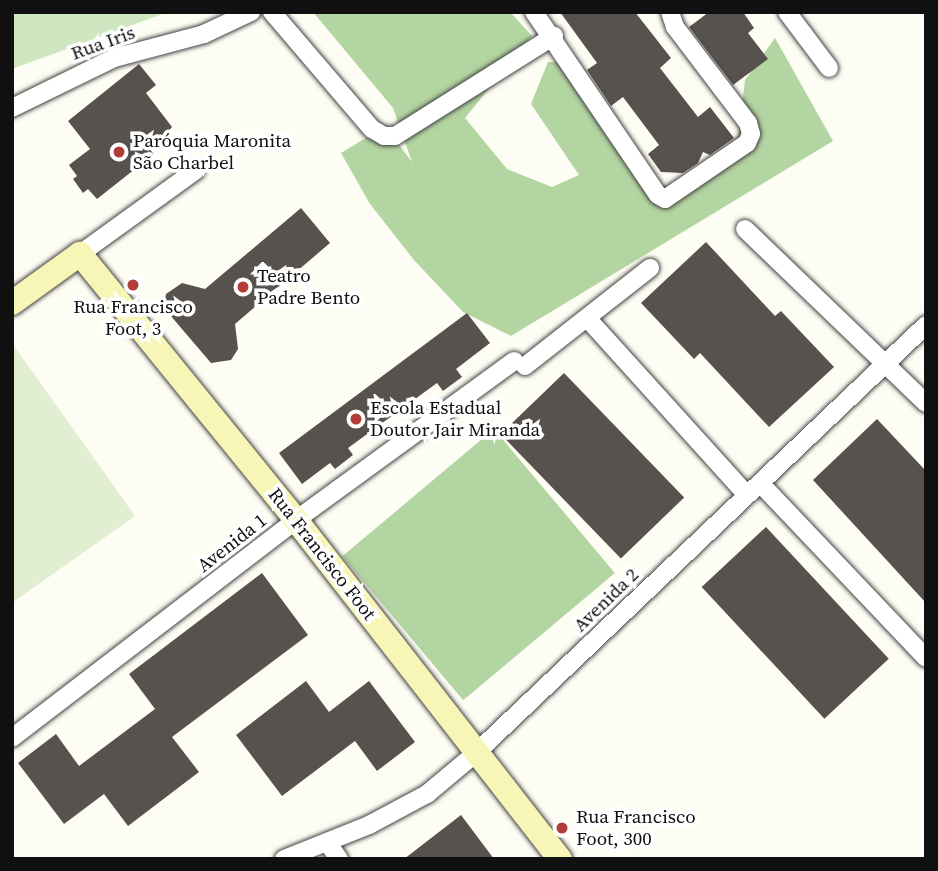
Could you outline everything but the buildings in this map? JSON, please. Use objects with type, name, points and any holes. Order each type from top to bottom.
[{"type":"street","name":"Rua Iris","points":[[12,108],[114,58],[204,34],[251,12]]},
{"type":"street","points":[[272,12],[372,129],[384,136],[395,136],[554,36]]},
{"type":"street","points":[[534,12],[554,36],[658,194],[672,197],[747,143],[751,134],[748,123],[675,27],[670,12]]},
{"type":"street","points":[[787,12],[829,68]]},
{"type":"street","points":[[12,303],[196,170]]},
{"type":"street","points":[[745,229],[926,403]]},
{"type":"street","name":"Rua Francisco Foot","points":[[80,254],[296,520],[560,859]]},
{"type":"street","name":"Avenida 1","points":[[12,738],[296,520],[587,318],[650,268]]},
{"type":"street","points":[[587,318],[753,488],[926,658]]},
{"type":"street","name":"Avenida 2","points":[[284,859],[327,842],[426,794],[476,752],[926,325]]},
{"type":"street","points":[[327,842],[339,859]]},
{"type":"green space","points":[[12,12],[168,12],[12,69]]},
{"type":"green space","points":[[313,12],[510,12],[532,36],[465,118],[507,169],[552,187],[579,175],[531,104],[548,62],[557,62],[661,192],[738,137],[745,80],[775,38],[833,141],[511,336],[463,312],[414,260],[370,204],[341,153],[385,126],[412,162],[393,108]]},
{"type":"green space","points":[[12,343],[135,516],[12,603]]},
{"type":"green space","points":[[494,429],[615,573],[463,700],[342,556]]},
{"type":"place","name":"Paróquia Maronita São Charbel","points":[[119,152]]},
{"type":"place","name":"Rua Francisco Foot, 3","points":[[133,285]]},
{"type":"place","name":"Teatro Padre Bento","points":[[243,287]]},
{"type":"place","name":"Escola Estadual Doutor Jair Miranda","points":[[356,419]]},
{"type":"place","name":"Rua Francisco Foot, 300","points":[[562,828]]}]
